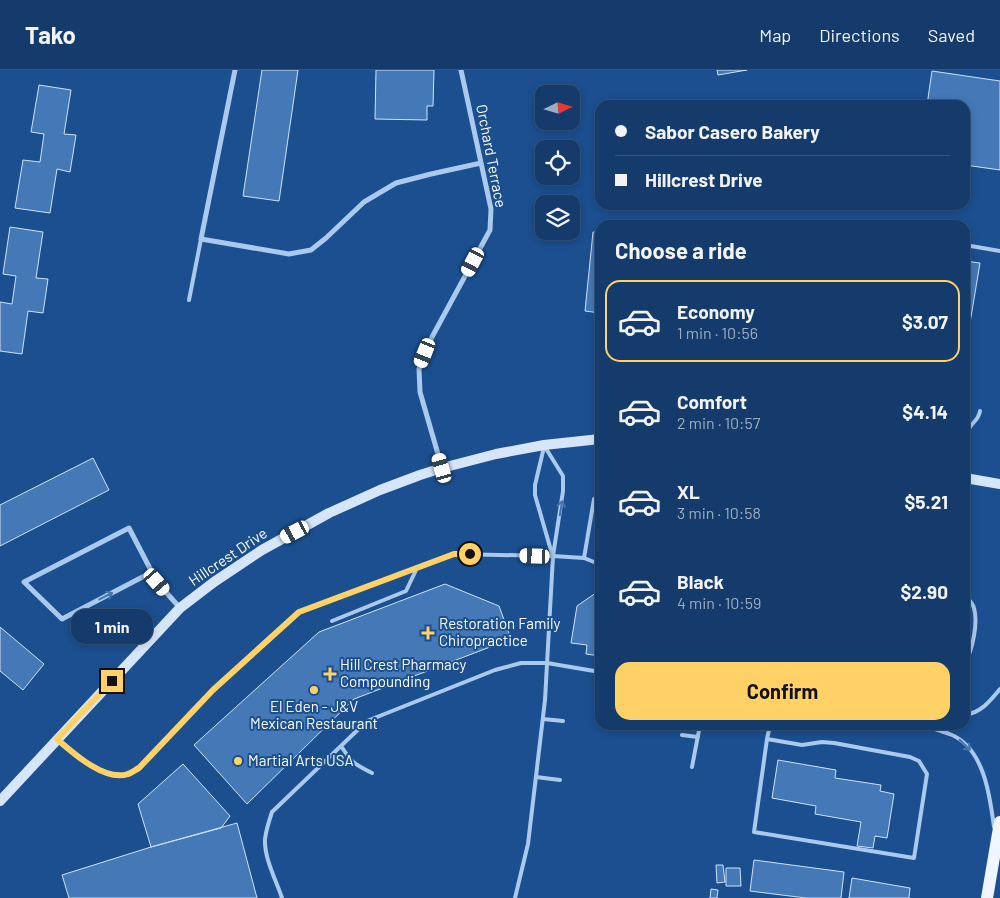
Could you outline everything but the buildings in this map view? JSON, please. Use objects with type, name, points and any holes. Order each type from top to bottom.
[{"type":"main road","points":[[987,898],[1000,822]]},
{"type":"street","points":[[235,70],[201,239],[289,254],[310,250],[326,238],[364,202],[396,183],[481,163]]},
{"type":"street","name":"Orchard Terrace","points":[[442,468],[420,392],[419,369],[432,338],[490,230],[491,209],[461,70]]},
{"type":"street","name":"Hillcrest Drive","points":[[0,801],[180,608],[214,582],[262,550],[329,513],[420,474],[496,454],[544,445],[595,439]]},
{"type":"street","points":[[970,479],[1000,484]]},
{"type":"street","points":[[152,572],[62,618],[24,582],[129,528],[152,572],[157,582],[180,608]]},
{"type":"lane","points":[[189,300],[201,239]]},
{"type":"lane","points":[[970,246],[1000,250]]},
{"type":"lane","points":[[970,425],[979,417],[980,411]]},
{"type":"lane","points":[[544,445],[535,485],[535,495],[553,556]]},
{"type":"lane","points":[[515,898],[528,844],[543,719],[553,556],[563,491],[563,476],[544,445]]},
{"type":"lane","points":[[584,558],[595,499]]},
{"type":"lane","points":[[57,739],[95,768],[115,775],[127,774],[139,768],[213,690],[299,612],[454,554],[553,556],[584,558],[594,562]]},
{"type":"lane","points":[[332,621],[406,591],[417,568]]},
{"type":"lane","points":[[970,602],[974,608],[975,627],[970,654]]},
{"type":"lane","points":[[282,898],[266,853],[265,840],[272,812],[367,720],[495,670],[521,663],[547,663],[595,671]]},
{"type":"lane","points":[[970,714],[986,706],[1000,689]]},
{"type":"lane","points":[[543,719],[563,722]]},
{"type":"lane","points":[[692,767],[699,730]]},
{"type":"lane","points":[[767,739],[802,745],[822,742],[834,743],[910,757],[919,761],[927,774],[914,858],[754,832],[767,739],[769,730]]},
{"type":"lane","points":[[938,730],[953,735],[963,742],[974,754],[982,768],[989,797],[996,852]]},
{"type":"lane","points":[[682,736],[698,738]]},
{"type":"lane","points":[[341,746],[350,760],[372,773]]},
{"type":"lane","points":[[536,777],[560,780]]},
{"type":"place","name":"Restoration Family Chiropractice","points":[[428,633]]},
{"type":"place","name":"Hill Crest Pharmacy Compounding","points":[[330,674]]},
{"type":"place","name":"El Eden - J&V Mexican Restaurant","points":[[314,690]]},
{"type":"place","name":"Martial Arts USA","points":[[238,761]]},
{"type":"route","points":[[112,681],[57,739],[95,768],[115,775],[127,774],[139,768],[213,690],[299,612],[454,554],[470,554]]}]
